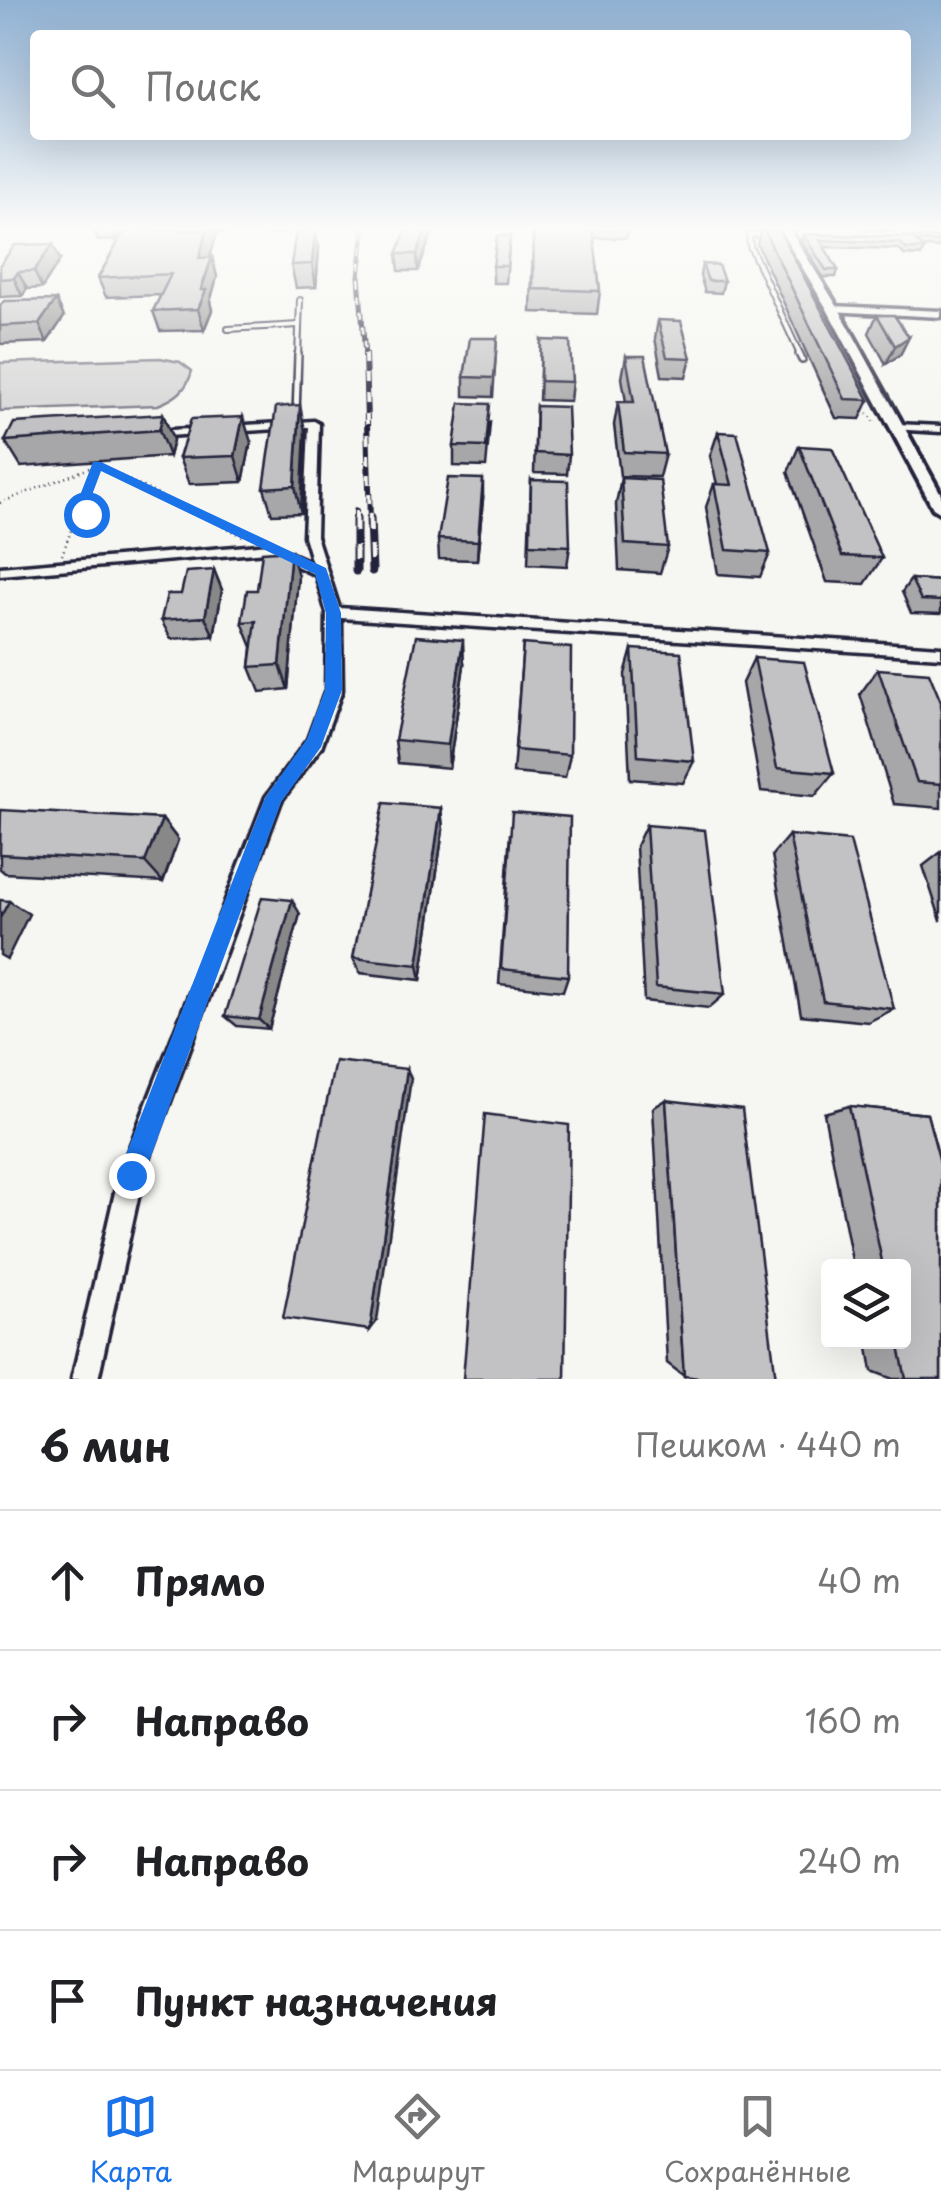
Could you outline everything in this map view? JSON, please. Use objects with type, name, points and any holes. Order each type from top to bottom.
[{"type":"street","points":[[824,294],[888,427],[941,508]]},
{"type":"street","points":[[833,309],[941,314]]},
{"type":"street","points":[[85,1379],[131,1175],[274,798],[315,742],[334,690],[334,613],[310,536],[314,424],[138,435]]},
{"type":"street","points":[[888,427],[941,429]]},
{"type":"street","points":[[0,571],[269,548],[321,572]]},
{"type":"street","points":[[334,613],[941,652]]},
{"type":"lane","points":[[772,294],[802,360]]},
{"type":"lane","points":[[296,425],[300,300]]},
{"type":"lane","points":[[228,329],[299,325]]},
{"type":"path","points":[[858,398],[867,415],[888,427]]},
{"type":"path","points":[[75,520],[69,518],[71,512],[83,503],[97,465]]},
{"type":"path","points":[[0,503],[97,465],[269,548]]},
{"type":"path","points":[[58,566],[75,520],[88,510],[83,503]]},
{"type":"shaded area","points":[[160,358],[180,362],[192,371],[180,392],[158,405],[0,411],[0,363]]},
{"type":"building","points":[[161,294],[204,294],[198,309],[153,311]]},
{"type":"building","points":[[795,294],[813,294],[869,400],[845,399]]},
{"type":"building","points":[[56,300],[39,324],[0,326],[0,306],[4,301]]},
{"type":"building","points":[[877,315],[894,315],[909,337],[895,346]]},
{"type":"building","points":[[658,320],[681,321],[691,358],[667,357]]},
{"type":"building","points":[[470,338],[497,338],[494,378],[464,377]]},
{"type":"building","points":[[541,340],[570,341],[572,382],[540,381]]},
{"type":"building","points":[[626,356],[645,356],[665,454],[624,452],[618,402],[634,402]]},
{"type":"building","points":[[460,403],[490,404],[486,447],[454,446]]},
{"type":"building","points":[[300,405],[295,486],[264,488],[276,407]]},
{"type":"building","points":[[536,406],[567,407],[569,455],[535,453]]},
{"type":"building","points":[[163,414],[159,430],[5,441],[14,423]]},
{"type":"building","points":[[243,417],[235,456],[179,458],[191,419]]},
{"type":"building","points":[[718,432],[737,433],[770,553],[727,550],[714,484],[732,485]]},
{"type":"building","points":[[799,446],[832,448],[882,558],[842,556]]},
{"type":"building","points":[[448,478],[483,479],[478,541],[438,539]]},
{"type":"building","points":[[621,478],[660,480],[668,547],[625,544]]},
{"type":"building","points":[[531,480],[568,481],[570,546],[530,544]]},
{"type":"building","points":[[291,550],[280,665],[250,667],[256,621],[242,622],[247,590],[257,590],[262,552]]},
{"type":"building","points":[[214,570],[205,617],[161,620],[167,594],[181,594],[186,572]]},
{"type":"building","points":[[911,579],[941,581],[941,601],[921,600]]},
{"type":"building","points":[[416,636],[463,640],[448,745],[395,740]]},
{"type":"building","points":[[523,644],[571,648],[570,755],[515,750]]},
{"type":"building","points":[[632,649],[681,652],[694,761],[638,756]]},
{"type":"building","points":[[754,658],[804,662],[834,773],[777,768]]},
{"type":"building","points":[[878,669],[929,673],[941,702],[941,784],[917,782]]},
{"type":"building","points":[[384,803],[441,808],[418,965],[353,958]]},
{"type":"building","points":[[1,810],[162,819],[145,862],[0,854]]},
{"type":"building","points":[[512,812],[570,817],[568,976],[501,969]]},
{"type":"building","points":[[646,825],[705,830],[725,994],[656,987]]},
{"type":"building","points":[[789,835],[850,841],[894,1009],[823,1001]]},
{"type":"building","points":[[262,897],[292,900],[259,1020],[225,1016]]},
{"type":"building","points":[[0,900],[9,901],[0,918]]},
{"type":"building","points":[[335,1061],[407,1069],[370,1330],[283,1318]]},
{"type":"building","points":[[666,1100],[742,1109],[776,1379],[684,1376]]},
{"type":"building","points":[[849,1106],[927,1114],[941,1166],[941,1379],[906,1379],[900,1349],[911,1349],[911,1259],[882,1259]]},
{"type":"building","points":[[485,1114],[569,1125],[565,1379],[463,1379]]},
{"type":"railway","points":[[360,294],[365,357]]},
{"type":"railway","points":[[365,354],[370,521]]},
{"type":"railway","points":[[356,511],[356,571]]},
{"type":"railway","points":[[370,518],[372,571]]},
{"type":"route","points":[[86,514],[83,503],[97,465],[321,572],[334,613],[334,690],[315,742],[274,798],[131,1175]]}]
